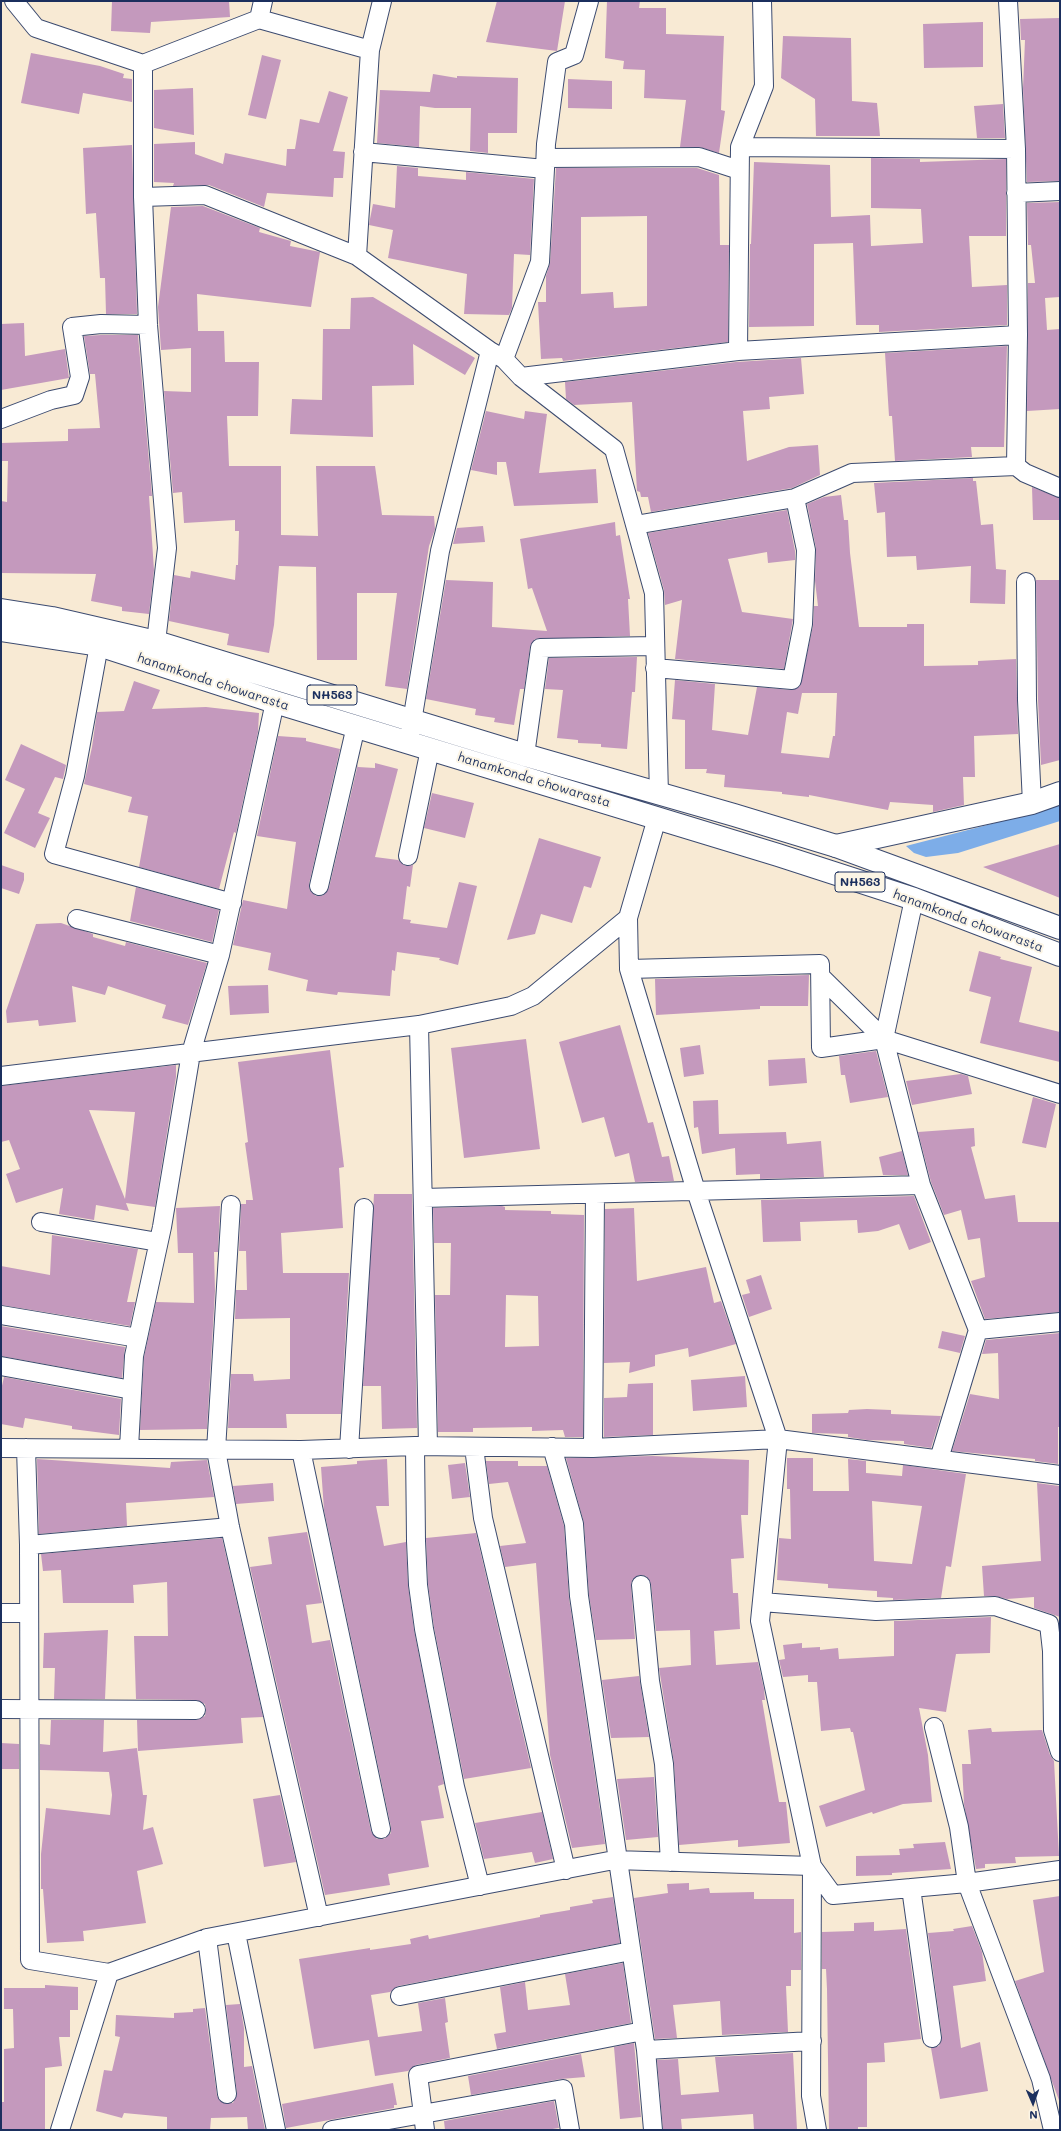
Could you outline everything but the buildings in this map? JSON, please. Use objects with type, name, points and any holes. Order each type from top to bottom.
[{"type":"main road","name":"NH563","points":[[1,610],[52,618],[156,642],[525,755],[836,846],[1060,928]]},
{"type":"main road","name":"hanamkonda chowarasta","points":[[1,630],[99,646],[275,702],[657,818],[914,899],[1060,955]]},
{"type":"main road","points":[[836,846],[1032,802],[1060,793]]},
{"type":"street","points":[[14,1],[36,28],[143,64],[259,19],[370,50]]},
{"type":"street","points":[[259,19],[263,1]]},
{"type":"street","points":[[357,256],[370,50],[382,1]]},
{"type":"street","points":[[409,742],[440,551],[497,355],[540,262],[548,123],[557,62],[574,55],[589,1]]},
{"type":"street","points":[[738,351],[740,147],[764,86],[762,1]]},
{"type":"street","points":[[1008,1],[1016,149],[1018,335],[1016,466]]},
{"type":"street","points":[[143,64],[143,196],[148,325],[166,548],[156,642]]},
{"type":"street","points":[[740,147],[1016,149]]},
{"type":"street","points":[[363,152],[546,164],[699,157],[739,170]]},
{"type":"street","points":[[1016,193],[1060,191]]},
{"type":"street","points":[[143,196],[205,195],[357,256],[497,355],[521,377],[614,449],[654,593],[654,646],[659,795]]},
{"type":"street","points":[[1,419],[51,400],[74,395],[80,377],[72,327],[101,324],[148,325]]},
{"type":"street","points":[[521,377],[738,351],[1018,335]]},
{"type":"street","points":[[635,525],[795,498],[852,473],[1016,466],[1025,473],[1060,488]]},
{"type":"street","points":[[655,668],[792,680],[803,624],[806,550],[795,498]]},
{"type":"street","points":[[1026,582],[1027,700],[1032,802]]},
{"type":"street","points":[[99,646],[75,776],[54,854],[232,903]]},
{"type":"street","points":[[525,755],[540,648],[654,646]]},
{"type":"street","points":[[129,1448],[134,1356],[158,1242],[191,1054],[220,955],[275,702]]},
{"type":"street","points":[[319,886],[356,726]]},
{"type":"street","points":[[408,856],[430,749]]},
{"type":"street","points":[[657,818],[628,918],[629,969],[696,1191],[778,1439],[760,1621],[812,1866],[811,2096],[817,2130]]},
{"type":"street","points":[[914,899],[884,1038],[921,1185],[978,1330],[939,1459]]},
{"type":"street","points":[[1,1076],[419,1025],[511,1006],[533,996],[628,918]]},
{"type":"street","points":[[76,919],[220,955]]},
{"type":"street","points":[[629,969],[820,964],[821,1048],[884,1038]]},
{"type":"street","points":[[821,977],[884,1038],[1060,1094]]},
{"type":"street","points":[[419,1025],[423,1198],[421,1446],[416,1541],[418,1585],[424,1629],[455,1787],[480,1886]]},
{"type":"street","points":[[423,1198],[921,1185]]},
{"type":"street","points":[[593,1448],[595,1194]]},
{"type":"street","points":[[231,1205],[216,1450],[230,1527],[319,1917]]},
{"type":"street","points":[[349,1449],[364,1208]]},
{"type":"street","points":[[41,1222],[158,1242]]},
{"type":"street","points":[[1,1315],[138,1338]]},
{"type":"street","points":[[978,1330],[1060,1322]]},
{"type":"street","points":[[1,1366],[132,1390]]},
{"type":"street","points":[[1,1448],[301,1450],[421,1446],[593,1448],[778,1439],[1060,1475]]},
{"type":"street","points":[[474,1447],[483,1518],[566,1870]]},
{"type":"street","points":[[26,1448],[29,1545],[30,1960],[108,1972],[207,1938],[618,1860],[812,1866]]},
{"type":"street","points":[[552,1448],[574,1524],[579,1596],[646,2050],[653,2130]]},
{"type":"street","points":[[301,1450],[381,1829]]},
{"type":"street","points":[[29,1545],[230,1527]]},
{"type":"street","points":[[641,1585],[650,1681],[664,1764],[670,1862]]},
{"type":"street","points":[[762,1602],[876,1611],[995,1606],[1055,1624],[1052,1651],[1053,1730],[1060,1752]]},
{"type":"street","points":[[1,1613],[29,1613]]},
{"type":"street","points":[[1,1709],[196,1710]]},
{"type":"street","points":[[934,1727],[959,1827],[967,1883],[1041,2079],[1053,2130]]},
{"type":"street","points":[[812,1866],[833,1895],[967,1883],[1060,1870]]},
{"type":"street","points":[[911,1888],[932,2038]]},
{"type":"street","points":[[236,1933],[276,2130]]},
{"type":"street","points":[[207,1938],[227,2094]]},
{"type":"street","points":[[400,1996],[631,1951]]},
{"type":"street","points":[[60,2130],[108,1972]]},
{"type":"street","points":[[424,2122],[418,2075],[643,2031]]},
{"type":"street","points":[[646,2050],[812,2041]]},
{"type":"street","points":[[332,2130],[424,2122],[564,2089],[570,2130]]},
{"type":"water","points":[[1060,802],[1060,821],[958,853],[926,857],[914,853],[906,846],[1022,816]]}]
